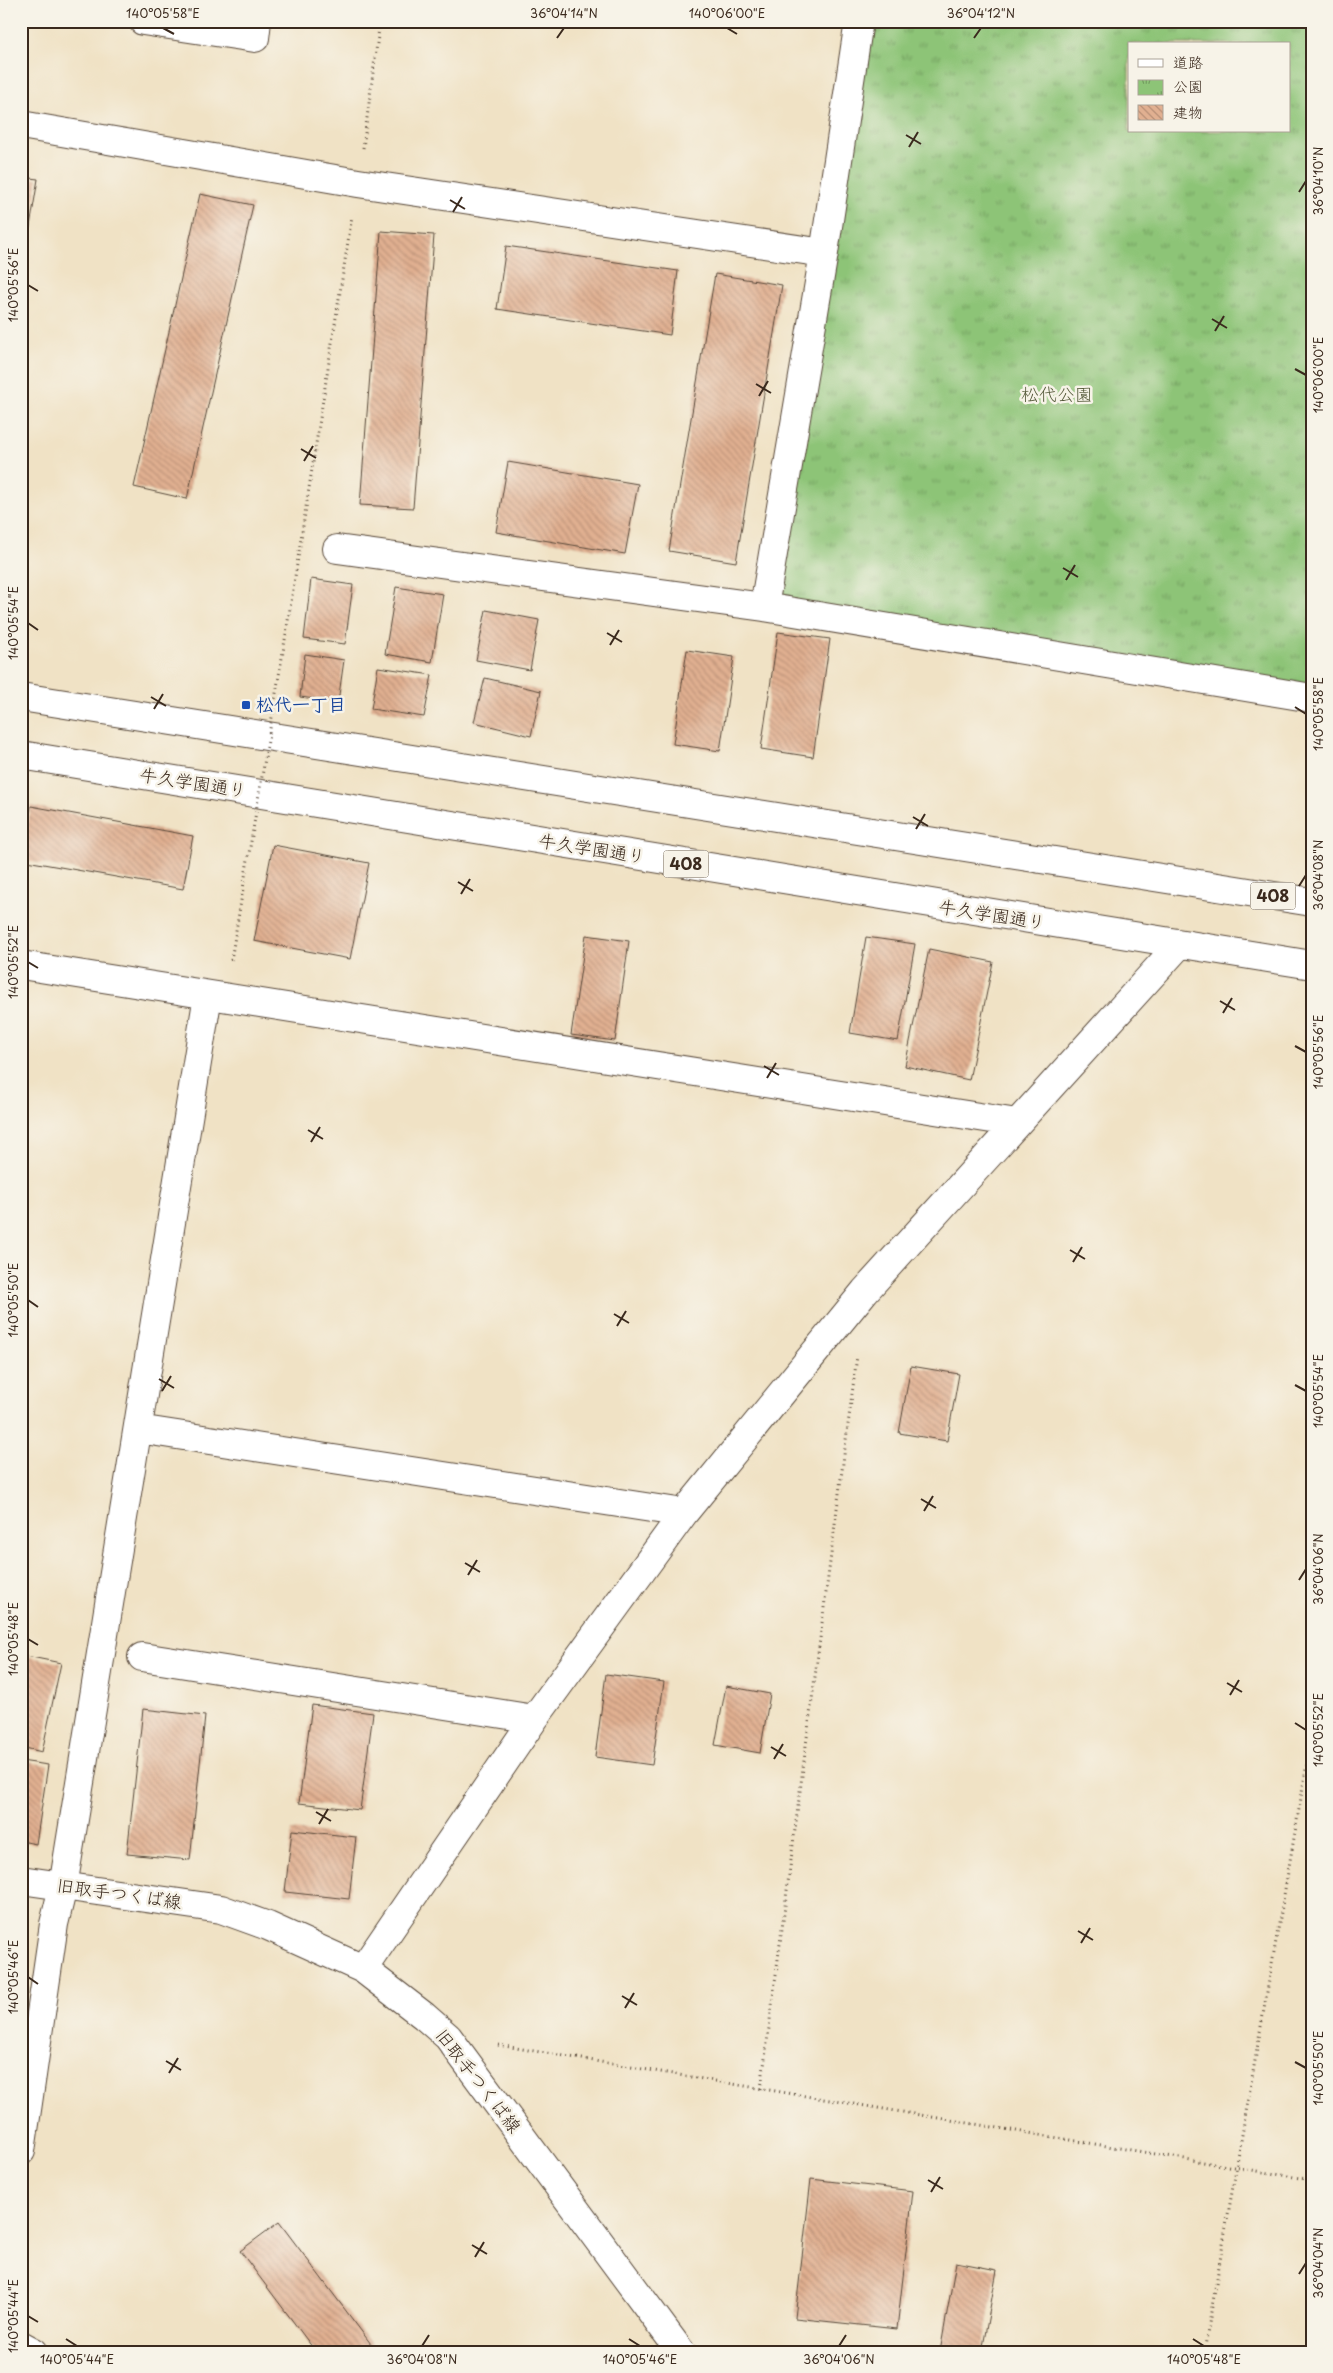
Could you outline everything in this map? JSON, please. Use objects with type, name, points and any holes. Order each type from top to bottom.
[{"type":"main road","points":[[143,21],[255,38],[257,21]]},
{"type":"main road","points":[[764,607],[824,253],[858,21]]},
{"type":"main road","points":[[21,125],[358,182],[824,253]]},
{"type":"main road","points":[[338,549],[764,607],[1312,698]]},
{"type":"main road","name":"408","points":[[21,697],[1312,902]]},
{"type":"main road","name":"牛久学園通り","points":[[21,755],[1179,946],[1312,966]]},
{"type":"main road","points":[[363,1969],[534,1719],[684,1513],[865,1291],[1179,946]]},
{"type":"main road","points":[[21,965],[1016,1123]]},
{"type":"main road","points":[[21,2151],[54,1924],[62,1887],[138,1429],[208,995]]},
{"type":"main road","points":[[138,1429],[684,1513]]},
{"type":"main road","points":[[142,1657],[534,1719]]},
{"type":"main road","name":"旧取手つくば線","points":[[21,1880],[221,1909],[268,1926],[363,1969],[448,2037],[681,2352]]},
{"type":"main road","points":[[21,2345],[34,2352]]},
{"type":"path","points":[[231,960],[285,640],[358,182],[380,21]]},
{"type":"path","points":[[761,2090],[858,1350]]},
{"type":"path","points":[[1204,2352],[1312,1735]]},
{"type":"path","points":[[448,2037],[1312,2180]]},
{"type":"green space","name":"松代公園","points":[[859,21],[1312,21],[1312,698],[764,607]]},
{"type":"building","points":[[21,177],[38,179],[22,274],[21,274]]},
{"type":"building","points":[[200,194],[253,205],[187,499],[134,487]]},
{"type":"building","points":[[381,231],[434,235],[413,508],[360,505]]},
{"type":"building","points":[[506,246],[678,271],[670,335],[497,309]]},
{"type":"building","points":[[715,274],[782,285],[736,562],[669,551]]},
{"type":"building","points":[[508,462],[638,484],[625,554],[496,532]]},
{"type":"building","points":[[311,579],[353,585],[345,644],[304,639]]},
{"type":"building","points":[[396,587],[443,594],[432,662],[385,654]]},
{"type":"building","points":[[486,610],[539,620],[530,670],[476,660]]},
{"type":"building","points":[[778,632],[830,639],[813,757],[761,749]]},
{"type":"building","points":[[687,650],[734,657],[720,751],[673,744]]},
{"type":"building","points":[[305,654],[344,660],[338,702],[300,697]]},
{"type":"building","points":[[378,667],[432,675],[424,717],[371,709]]},
{"type":"building","points":[[485,678],[541,691],[531,736],[474,722]]},
{"type":"building","points":[[31,806],[193,836],[183,889],[21,860]]},
{"type":"building","points":[[273,845],[369,863],[350,959],[254,941]]},
{"type":"building","points":[[586,935],[629,941],[615,1041],[571,1035]]},
{"type":"building","points":[[866,937],[915,944],[898,1041],[850,1033]]},
{"type":"building","points":[[929,949],[993,962],[969,1080],[905,1066]]},
{"type":"building","points":[[911,1366],[959,1374],[947,1441],[899,1433]]},
{"type":"building","points":[[21,1655],[61,1663],[42,1752],[21,1747]]},
{"type":"building","points":[[606,1674],[664,1682],[652,1765],[595,1757]]},
{"type":"building","points":[[726,1686],[770,1694],[760,1753],[715,1745]]},
{"type":"building","points":[[312,1705],[373,1713],[360,1810],[299,1803]]},
{"type":"building","points":[[143,1709],[205,1716],[190,1860],[127,1854]]},
{"type":"building","points":[[21,1761],[48,1765],[36,1844],[21,1841]]},
{"type":"building","points":[[292,1830],[356,1837],[349,1899],[285,1892]]},
{"type":"building","points":[[811,2179],[913,2191],[897,2329],[795,2318]]},
{"type":"building","points":[[279,2222],[377,2352],[316,2352],[240,2251]]},
{"type":"building","points":[[956,2262],[997,2270],[982,2352],[940,2352]]},
{"type":"place","name":"松代一丁目","points":[[246,705]]}]
